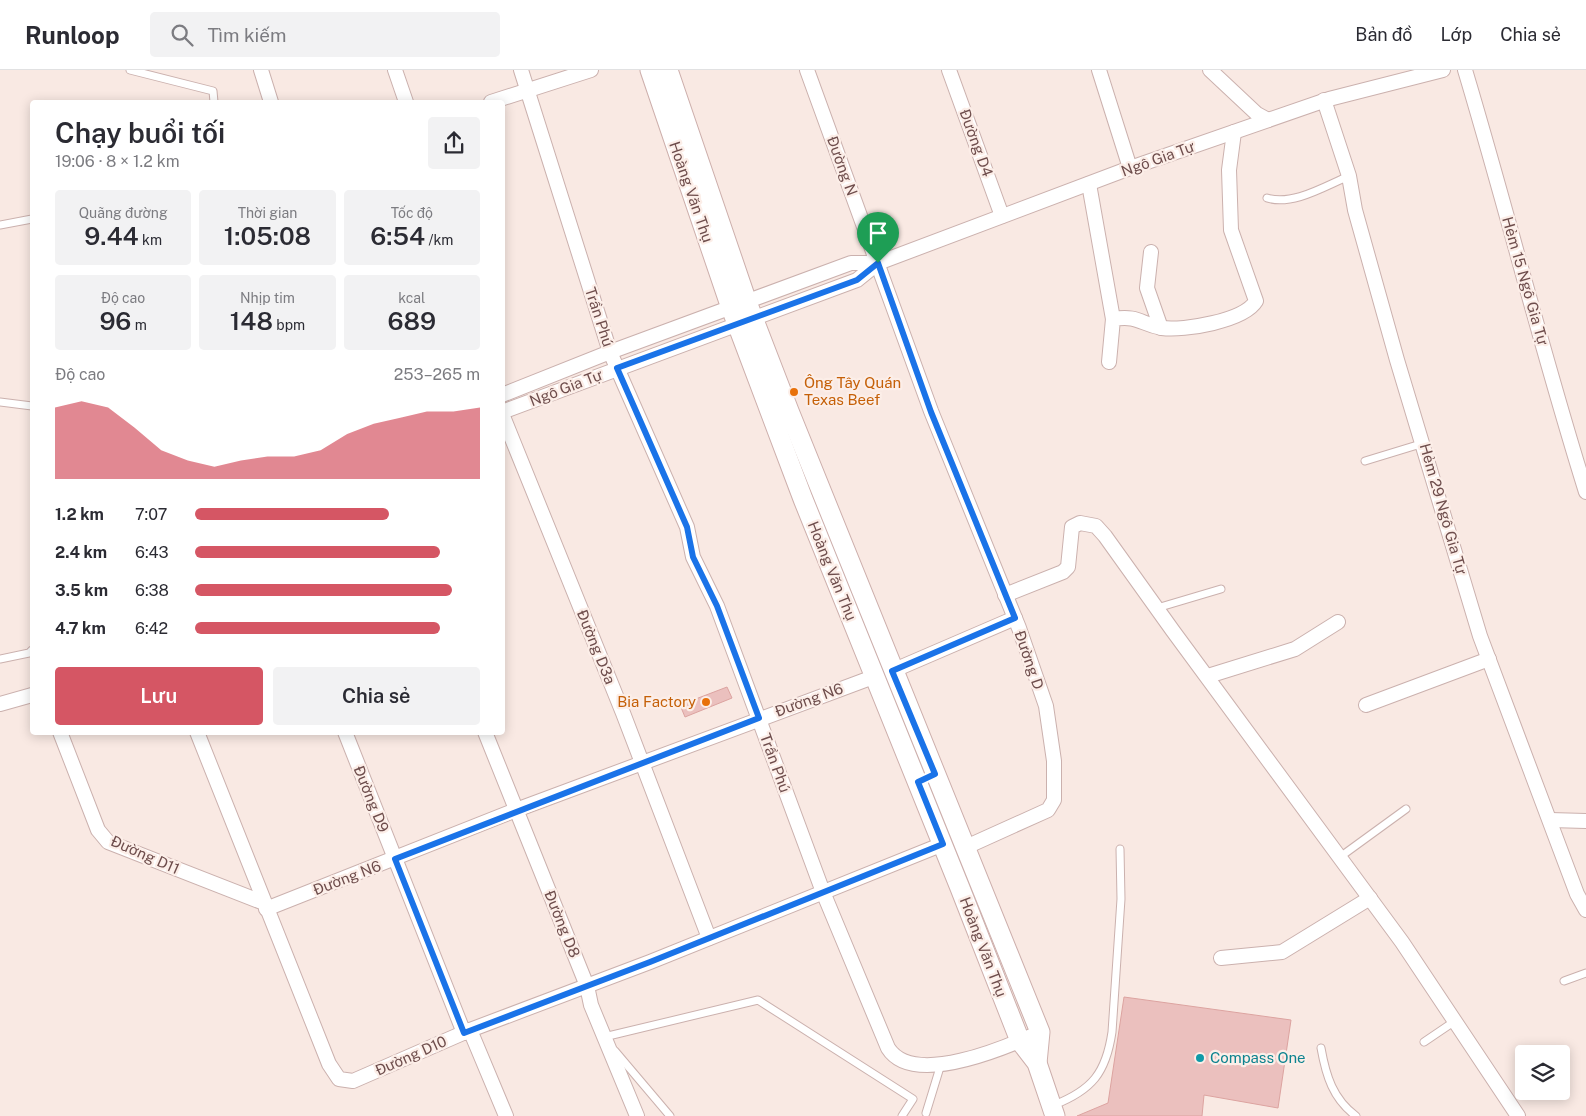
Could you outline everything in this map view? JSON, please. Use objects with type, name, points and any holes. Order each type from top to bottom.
[{"type":"street","points":[[261,70],[270,100]]},
{"type":"street","points":[[395,70],[405,100]]},
{"type":"street","name":"Trần Phú","points":[[521,70],[610,352],[687,527],[693,557],[717,606],[823,892],[890,1051],[901,1060],[912,1063],[940,1064],[983,1054],[1040,1032]]},
{"type":"street","points":[[498,100],[591,70]]},
{"type":"street","name":"Hoàng Văn Thụ","points":[[650,70],[683,140],[742,313],[781,414],[821,491],[852,569],[884,674],[926,778],[943,844],[1020,1041],[1037,1063],[1053,1111]]},
{"type":"street","name":"Hoàng Văn Thụ","points":[[668,70],[683,140]]},
{"type":"street","name":"Đường N","points":[[807,70],[878,263]]},
{"type":"street","name":"Đường D4","points":[[949,70],[1002,216]]},
{"type":"street","points":[[1099,70],[1130,168]]},
{"type":"street","points":[[1210,70],[1257,114],[1268,120]]},
{"type":"street","name":"Ngô Gia Tự","points":[[505,393],[610,352],[857,280],[878,263],[1130,168],[1324,100],[1415,74],[1443,70]]},
{"type":"street","name":"Hẻm 15 Ngô Gia Tự","points":[[1465,70],[1494,167],[1513,243],[1529,290],[1560,408],[1586,492]]},
{"type":"street","name":"Hẻm 29 Ngô Gia Tự","points":[[1324,100],[1349,176],[1355,210],[1489,659],[1577,894],[1586,910]]},
{"type":"street","points":[[1113,319],[1129,316],[1162,328],[1190,328],[1241,314],[1252,308],[1256,301],[1231,230],[1229,170],[1234,132]]},
{"type":"street","points":[[1089,184],[1113,319],[1109,362]]},
{"type":"street","points":[[1151,252],[1147,288],[1162,328]]},
{"type":"street","name":"Đường D","points":[[878,263],[931,412],[1015,618],[1046,706],[1054,761],[1054,800],[1048,810],[966,847]]},
{"type":"street","name":"Ngô Gia Tự","points":[[505,412],[617,368],[742,313]]},
{"type":"street","name":"Hoàng Văn Thụ","points":[[781,414],[803,498],[835,578],[884,674]]},
{"type":"street","name":"Đường D3a","points":[[505,421],[709,938]]},
{"type":"street","points":[[803,498],[821,491]]},
{"type":"street","points":[[1005,595],[1063,572],[1068,567],[1072,527],[1080,523],[1096,526],[1370,898],[1518,1116]]},
{"type":"street","points":[[835,578],[852,569]]},
{"type":"street","name":"Đường N6","points":[[265,906],[395,859],[516,810],[759,718],[884,674],[1015,618]]},
{"type":"street","points":[[1208,676],[1294,649],[1338,622]]},
{"type":"street","points":[[1366,706],[1489,659]]},
{"type":"street","points":[[0,704],[30,696]]},
{"type":"street","name":"Đường D11","points":[[61,735],[68,759],[98,830],[108,842],[265,906]]},
{"type":"street","name":"Đường D10","points":[[198,735],[329,1064],[339,1079],[353,1081],[467,1032],[943,844]]},
{"type":"street","name":"Đường D9","points":[[346,735],[395,859],[467,1032],[506,1116]]},
{"type":"street","name":"Đường D8","points":[[486,735],[587,986],[591,1005],[637,1116]]},
{"type":"street","name":"Hoàng Văn Thụ","points":[[926,778],[966,847],[1040,1032],[1037,1063]]},
{"type":"street","points":[[1550,820],[1586,822]]},
{"type":"street","points":[[960,888],[979,881]]},
{"type":"street","points":[[1221,958],[1282,952],[1370,898]]},
{"type":"lane","points":[[130,70],[213,91],[214,100]]},
{"type":"lane","points":[[1267,198],[1276,201],[1299,196],[1349,176]]},
{"type":"lane","points":[[0,225],[30,219]]},
{"type":"lane","points":[[0,402],[30,406]]},
{"type":"lane","points":[[1364,460],[1424,443]]},
{"type":"lane","points":[[1157,608],[1221,589]]},
{"type":"lane","points":[[0,659],[30,652]]},
{"type":"lane","points":[[1340,857],[1406,809]]},
{"type":"lane","points":[[1053,1111],[1086,1089],[1102,1069],[1108,1053],[1112,1032],[1121,899],[1120,849]]},
{"type":"lane","points":[[1564,981],[1586,973]]},
{"type":"lane","points":[[670,1116],[605,1038],[758,1000],[913,1099],[902,1116]]},
{"type":"lane","points":[[1424,1042],[1455,1021]]},
{"type":"lane","points":[[1321,1048],[1327,1079],[1343,1106],[1356,1116]]},
{"type":"lane","points":[[926,1113],[940,1064]]},
{"type":"building","name":"Bia Factory","points":[[727,687],[732,698],[685,717],[680,705]]},
{"type":"building","name":"Compass One","points":[[1124,997],[1291,1020],[1278,1108],[1204,1095],[1202,1116],[1077,1116],[1108,1103]]},
{"type":"place","name":"Ông Tây Quán Texas Beef","points":[[794,392]]},
{"type":"place","name":"Bia Factory","points":[[706,702]]},
{"type":"place","name":"Compass One","points":[[1200,1058]]},
{"type":"route","points":[[878,263],[931,412],[1015,618],[892,671],[935,774],[918,782],[943,844],[650,962],[464,1033],[395,859],[516,810],[759,718],[717,606],[693,557],[687,527],[617,368],[857,280],[878,263]]}]
